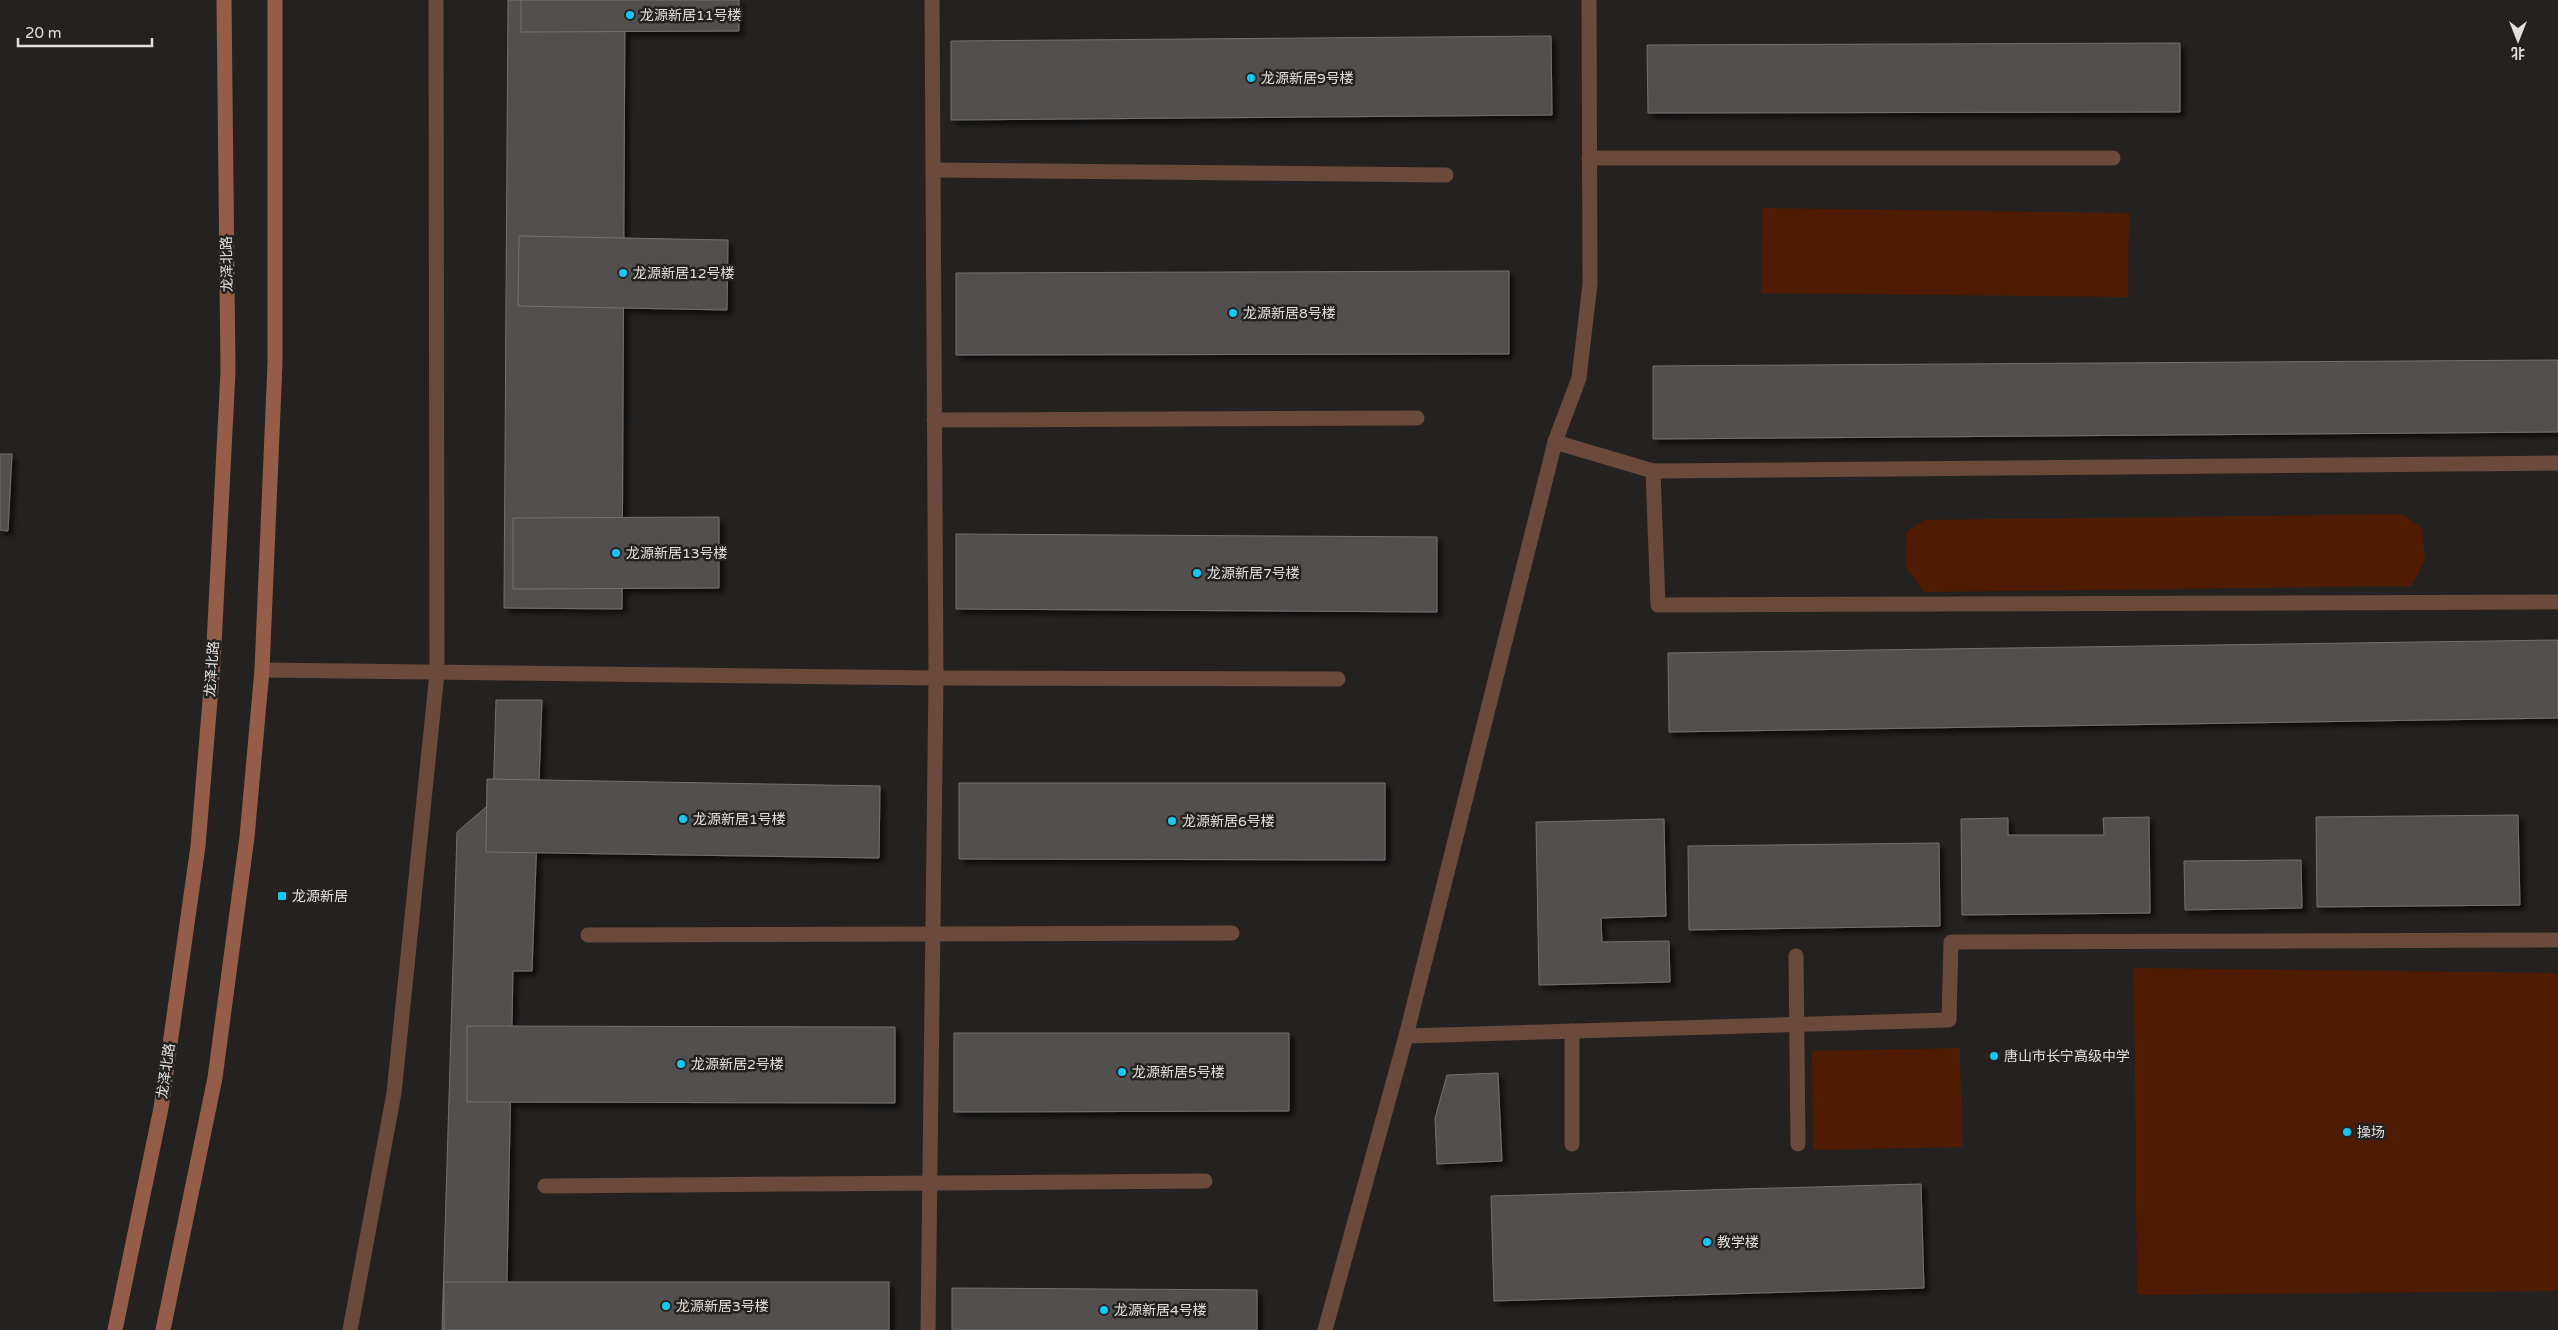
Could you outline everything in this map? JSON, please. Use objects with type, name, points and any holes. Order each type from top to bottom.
[{"type":"main road","name":"龙泽北路","points":[[114,1330],[161,1108],[200,827],[213,664],[228,372],[224,0]]},
{"type":"main road","points":[[163,1330],[215,1078],[247,838],[262,670],[275,363],[275,0]]},
{"type":"street","points":[[350,1330],[394,1093],[437,673],[436,0]]},
{"type":"street","points":[[928,1330],[936,678],[932,0]]},
{"type":"street","points":[[1325,1330],[1406,1036],[1555,442],[1579,378],[1590,284],[1589,0]]},
{"type":"street","points":[[1590,158],[2113,158]]},
{"type":"street","points":[[933,170],[1446,175]]},
{"type":"street","points":[[934,420],[1417,418]]},
{"type":"street","points":[[1555,442],[1653,470],[2558,463]]},
{"type":"street","points":[[1653,470],[1658,605],[2558,602]]},
{"type":"street","points":[[262,670],[936,678],[1338,678]]},
{"type":"street","points":[[588,935],[1232,933]]},
{"type":"street","points":[[1406,1036],[1797,1026],[1949,1020],[1951,942],[2558,940]]},
{"type":"street","points":[[1796,956],[1798,1144]]},
{"type":"street","points":[[1572,1031],[1572,1144]]},
{"type":"street","points":[[545,1186],[1205,1181]]},
{"type":"shaded area","points":[[1762,208],[2129,213],[2128,297],[1761,293]]},
{"type":"shaded area","points":[[2402,514],[2422,528],[2425,560],[2412,586],[1924,592],[1905,566],[1906,532],[1924,520]]},
{"type":"shaded area","name":"操场","points":[[2134,968],[2558,973],[2558,1291],[2137,1295]]},
{"type":"shaded area","points":[[1960,1048],[1962,1147],[1813,1150],[1812,1051]]},
{"type":"building","points":[[508,0],[625,0],[622,609],[504,608]]},
{"type":"building","name":"龙源新居11号楼","points":[[521,0],[739,0],[739,31],[521,32]]},
{"type":"building","name":"龙源新居9号楼","points":[[1551,36],[1552,115],[951,120],[951,41]]},
{"type":"building","points":[[2180,43],[2180,112],[1648,113],[1647,45]]},
{"type":"building","name":"龙源新居12号楼","points":[[519,236],[728,240],[727,310],[518,306]]},
{"type":"building","name":"龙源新居8号楼","points":[[1509,271],[1509,354],[956,355],[956,273]]},
{"type":"building","points":[[2558,360],[2558,432],[1653,439],[1653,366]]},
{"type":"building","points":[[0,454],[12,454],[8,531],[0,530]]},
{"type":"building","name":"龙源新居13号楼","points":[[719,517],[719,588],[513,589],[513,518]]},
{"type":"building","name":"龙源新居7号楼","points":[[956,534],[1437,537],[1437,612],[956,609]]},
{"type":"building","points":[[2558,640],[2558,718],[1669,732],[1668,653]]},
{"type":"building","points":[[496,700],[542,700],[532,971],[513,971],[506,1330],[442,1330],[457,832],[493,801]]},
{"type":"building","name":"龙源新居1号楼","points":[[487,779],[880,786],[879,858],[486,852]]},
{"type":"building","name":"龙源新居6号楼","points":[[959,783],[1385,783],[1385,860],[959,859]]},
{"type":"building","points":[[2518,815],[2520,905],[2317,907],[2316,817]]},
{"type":"building","points":[[2149,817],[2150,913],[1962,915],[1961,819],[2008,818],[2008,835],[2104,835],[2103,818]]},
{"type":"building","points":[[1664,819],[1666,916],[1601,918],[1602,942],[1669,941],[1670,982],[1539,985],[1536,822]]},
{"type":"building","points":[[1939,843],[1940,926],[1689,930],[1688,846]]},
{"type":"building","points":[[2301,860],[2302,908],[2185,910],[2184,861]]},
{"type":"building","name":"龙源新居2号楼","points":[[467,1026],[895,1027],[895,1103],[467,1102]]},
{"type":"building","name":"龙源新居5号楼","points":[[954,1033],[1289,1033],[1289,1111],[954,1112]]},
{"type":"building","points":[[1498,1073],[1502,1161],[1437,1164],[1435,1118],[1447,1075]]},
{"type":"building","name":"教学楼","points":[[1921,1184],[1924,1288],[1494,1301],[1491,1196]]},
{"type":"building","name":"龙源新居3号楼","points":[[444,1282],[889,1282],[889,1330],[444,1330]]},
{"type":"building","name":"龙源新居4号楼","points":[[952,1288],[1257,1290],[1257,1330],[952,1330]]},
{"type":"place","name":"龙源新居11号楼","points":[[630,15]]},
{"type":"place","name":"龙源新居9号楼","points":[[1251,78]]},
{"type":"place","name":"龙源新居12号楼","points":[[623,273]]},
{"type":"place","name":"龙源新居8号楼","points":[[1233,313]]},
{"type":"place","name":"龙源新居13号楼","points":[[616,553]]},
{"type":"place","name":"龙源新居7号楼","points":[[1197,573]]},
{"type":"place","name":"龙源新居1号楼","points":[[683,819]]},
{"type":"place","name":"龙源新居6号楼","points":[[1172,821]]},
{"type":"place","name":"龙源新居","points":[[282,896]]},
{"type":"place","name":"唐山市长宁高级中学","points":[[1994,1056]]},
{"type":"place","name":"龙源新居2号楼","points":[[681,1064]]},
{"type":"place","name":"龙源新居5号楼","points":[[1122,1072]]},
{"type":"place","name":"操场","points":[[2347,1132]]},
{"type":"place","name":"教学楼","points":[[1707,1242]]},
{"type":"place","name":"龙源新居3号楼","points":[[666,1306]]},
{"type":"place","name":"龙源新居4号楼","points":[[1104,1310]]}]
